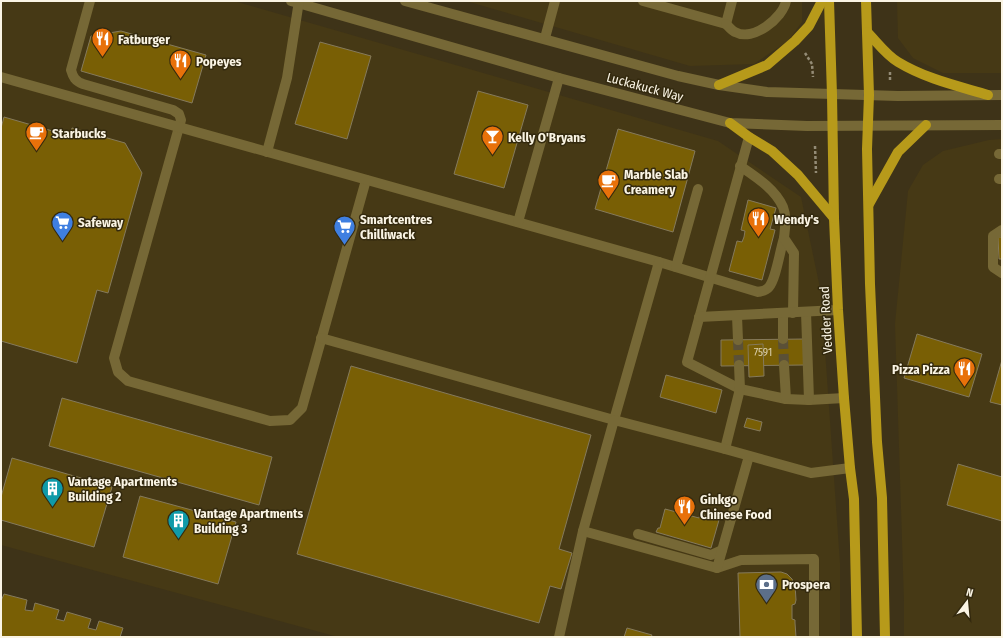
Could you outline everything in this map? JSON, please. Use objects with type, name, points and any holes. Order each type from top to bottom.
[{"type":"main road","points":[[719,85],[767,65],[795,41],[809,26],[822,1]]},
{"type":"main road","name":"Vedder Road","points":[[829,1],[834,218],[838,310],[844,398],[854,499],[857,637]]},
{"type":"main road","points":[[866,1],[869,95],[867,126],[870,284],[876,428],[882,498],[885,637]]},
{"type":"main road","points":[[868,32],[882,49],[897,62],[928,77],[988,95]]},
{"type":"main road","points":[[730,123],[748,137],[772,151],[798,175],[834,218]]},
{"type":"main road","points":[[869,204],[898,152],[926,125]]},
{"type":"street","points":[[90,1],[71,70],[76,81],[174,110],[179,114],[182,120],[114,358],[118,372],[128,381],[270,421],[290,420],[302,408],[366,180]]},
{"type":"street","name":"Luckakuck Way","points":[[405,1],[545,38],[678,76],[719,85],[767,92],[898,96],[1002,95]]},
{"type":"street","points":[[545,38],[556,1]]},
{"type":"street","points":[[644,1],[726,24],[735,32],[742,34],[758,32],[769,24],[778,15],[786,1]]},
{"type":"street","points":[[726,24],[732,1]]},
{"type":"street","name":"Luckakuck Way","points":[[296,2],[559,78],[730,123],[833,126],[1002,125]]},
{"type":"street","points":[[266,152],[286,78],[296,2]]},
{"type":"street","points":[[1,77],[710,276],[758,292],[765,291],[769,288],[772,281],[784,238],[786,222],[783,208],[772,192],[759,179],[740,166]]},
{"type":"street","points":[[518,222],[559,78]]},
{"type":"street","points":[[748,137],[687,362],[740,389],[786,399],[809,400],[844,398]]},
{"type":"street","points":[[676,267],[698,189]]},
{"type":"street","points":[[1002,230],[993,236],[993,268],[1002,273]]},
{"type":"street","points":[[783,339],[788,313],[794,253],[784,238]]},
{"type":"street","points":[[559,637],[583,531],[659,262]]},
{"type":"street","points":[[699,318],[838,310]]},
{"type":"street","points":[[806,312],[809,400]]},
{"type":"street","points":[[737,316],[738,340]]},
{"type":"street","points":[[322,338],[614,420],[811,473],[850,468]]},
{"type":"street","points":[[725,449],[740,389],[739,365]]},
{"type":"street","points":[[784,365],[786,399]]},
{"type":"street","points":[[717,568],[749,456]]},
{"type":"street","points":[[583,531],[717,568],[741,560],[814,559],[814,637]]},
{"type":"street","points":[[638,534],[711,555],[722,550]]},
{"type":"path","points":[[805,53],[812,64],[813,77]]},
{"type":"path","points":[[890,72],[890,80]]},
{"type":"path","points":[[815,146],[816,174]]},
{"type":"shaded area","name":"Smartcentres Chilliwack","points":[[1,1],[234,1],[718,141],[801,197],[821,293],[840,563],[840,637],[338,637],[1,545]]},
{"type":"shaded area","points":[[466,1],[802,1],[802,22],[788,41],[754,64],[690,66]]},
{"type":"shaded area","points":[[897,1],[1002,1],[1002,73],[943,73],[913,58],[898,38]]},
{"type":"shaded area","points":[[1002,139],[1002,637],[904,637],[895,324],[908,191],[923,165],[943,151],[989,140]]},
{"type":"building","points":[[121,31],[206,55],[192,103],[81,71],[91,36]]},
{"type":"building","points":[[320,42],[371,56],[347,139],[295,124]]},
{"type":"building","points":[[478,91],[528,105],[504,188],[454,174]]},
{"type":"building","name":"Safeway","points":[[4,117],[70,136],[72,128],[125,143],[142,173],[108,293],[97,290],[77,363],[1,341],[1,128]]},
{"type":"building","points":[[618,129],[695,151],[673,232],[595,209]]},
{"type":"building","name":"Wendy's","points":[[748,200],[776,208],[770,229],[775,230],[762,280],[729,271],[737,241],[742,242],[744,237],[745,231],[741,230]]},
{"type":"building","points":[[998,237],[1002,237],[1002,259],[999,259]]},
{"type":"building","points":[[917,334],[982,354],[969,397],[904,378]]},
{"type":"building","points":[[805,339],[805,365],[721,366],[721,340]]},
{"type":"building","points":[[763,344],[764,376],[749,377],[748,345]]},
{"type":"building","points":[[1002,360],[1002,405],[990,402]]},
{"type":"building","points":[[351,366],[591,435],[559,549],[572,553],[561,589],[550,586],[539,623],[297,554]]},
{"type":"building","points":[[666,375],[722,390],[716,413],[660,397]]},
{"type":"building","points":[[62,398],[272,457],[259,505],[49,446]]},
{"type":"building","points":[[747,418],[762,422],[760,431],[744,427]]},
{"type":"building","name":"Vantage Apartments Building 2","points":[[12,458],[112,487],[94,547],[1,520],[1,497]]},
{"type":"building","points":[[958,464],[1002,477],[1002,521],[947,505]]},
{"type":"building","name":"Vantage Apartments Building 3","points":[[140,496],[236,522],[218,584],[123,557]]},
{"type":"building","points":[[665,509],[699,518],[700,514],[719,520],[711,548],[656,532],[658,528],[660,528]]},
{"type":"building","name":"Prospera","points":[[781,572],[787,574],[795,585],[796,600],[795,604],[792,605],[792,619],[795,620],[796,637],[740,637],[738,573]]},
{"type":"building","points":[[4,594],[27,600],[25,610],[33,611],[35,603],[59,610],[56,619],[64,621],[67,612],[91,619],[88,628],[96,630],[99,621],[123,628],[120,637],[1,637],[1,601]]},
{"type":"building","points":[[627,628],[652,635],[651,637],[624,637]]},
{"type":"tunnel","points":[[783,339],[784,365]]},
{"type":"tunnel","points":[[738,340],[739,365]]},
{"type":"place","name":"Fatburger","points":[[102,58]]},
{"type":"place","name":"Popeyes","points":[[180,80]]},
{"type":"place","name":"Starbucks","points":[[36,152]]},
{"type":"place","name":"Kelly O'Bryans","points":[[492,156]]},
{"type":"place","name":"Marble Slab Creamery","points":[[609,200]]},
{"type":"place","name":"Wendy's","points":[[758,238]]},
{"type":"place","name":"Safeway","points":[[62,242]]},
{"type":"place","name":"Smartcentres Chilliwack","points":[[344,246]]},
{"type":"place","name":"Pizza Pizza","points":[[965,388]]},
{"type":"place","name":"Vantage Apartments Building 2","points":[[53,508]]},
{"type":"place","name":"Ginkgo Chinese Food","points":[[685,526]]},
{"type":"place","name":"Vantage Apartments Building 3","points":[[179,540]]},
{"type":"place","name":"Prospera","points":[[766,604]]}]
